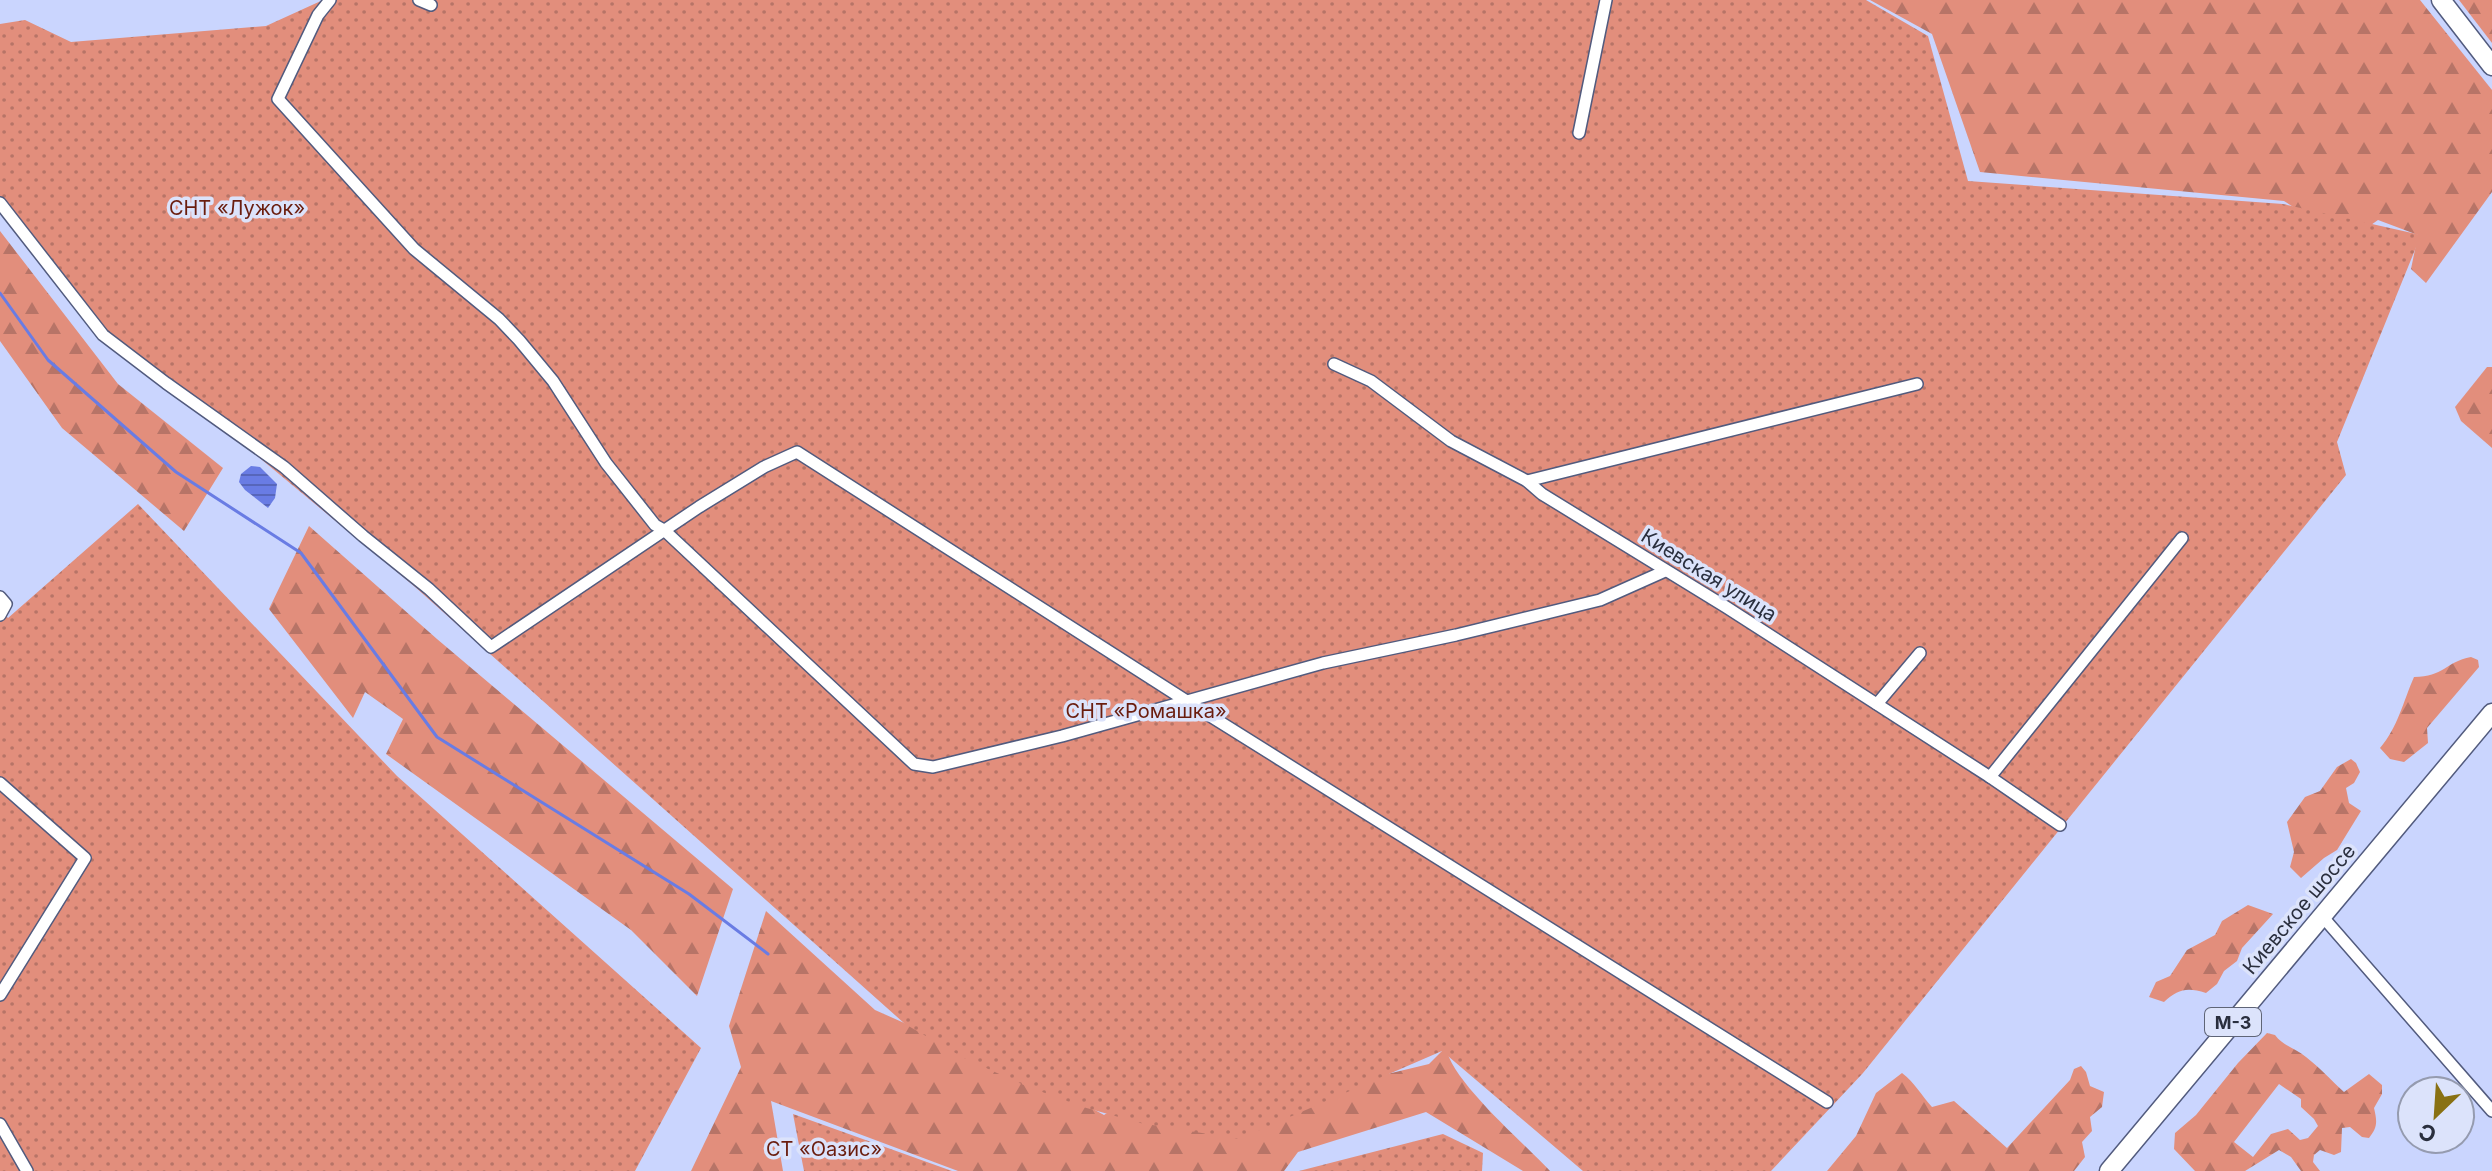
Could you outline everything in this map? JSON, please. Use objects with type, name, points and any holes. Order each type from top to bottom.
[{"type":"main road","points":[[2441,0],[2492,66]]},
{"type":"main road","name":"Киевское шоссе","points":[[2109,1171],[2492,713]]},
{"type":"street","points":[[330,0],[318,15],[278,99],[414,249],[499,319],[519,340],[553,381],[606,463],[655,525],[664,530],[914,764],[933,767],[1188,702],[1323,663],[1600,600],[1665,571]]},
{"type":"street","points":[[1579,133],[1606,0]]},
{"type":"street","points":[[0,203],[103,335],[284,467],[429,589],[491,647],[664,530],[764,467],[797,452],[1188,702],[1827,1102]]},
{"type":"street","name":"Киевская улица","points":[[1334,364],[1371,381],[1451,441],[1527,481],[1542,494],[1633,548],[2060,825]]},
{"type":"street","points":[[1527,481],[1917,384]]},
{"type":"street","points":[[1990,777],[2182,538]]},
{"type":"street","points":[[1877,704],[1920,653]]},
{"type":"street","points":[[0,783],[85,858],[0,995]]},
{"type":"street","points":[[2322,916],[2492,1111]]},
{"type":"street","points":[[0,1124],[27,1171]]},
{"type":"green space","points":[[323,0],[1866,0],[1928,36],[1968,181],[2283,204],[2421,235],[2337,442],[2346,475],[1863,1073],[1771,1171],[1583,1171],[1442,1051],[1239,1139],[1140,1123],[1083,1107],[964,1058],[905,1024],[414,586],[110,334],[0,207],[0,24],[25,20],[71,42],[266,26]]},
{"type":"green space","points":[[1870,0],[2420,0],[2492,90],[2492,192],[2426,283],[2411,269],[2418,235],[2378,220],[2347,242],[2284,201],[1980,172],[1932,34]]},
{"type":"green space","points":[[2459,0],[2492,0],[2492,43]]},
{"type":"green space","points":[[0,231],[118,384],[223,468],[184,531],[62,428],[0,341]]},
{"type":"green space","points":[[2487,367],[2492,367],[2492,448],[2461,421],[2455,407]]},
{"type":"green space","points":[[138,504],[397,776],[701,1048],[635,1171],[0,1171],[0,610],[8,618]]},
{"type":"green space","points":[[309,526],[437,639],[733,889],[697,996],[631,930],[386,754],[403,719],[365,692],[353,718],[269,609]]},
{"type":"green space","points":[[2471,657],[2478,660],[2479,667],[2427,728],[2428,743],[2404,762],[2390,759],[2380,748],[2396,723],[2414,677],[2432,675]]},
{"type":"green space","points":[[2351,759],[2360,772],[2354,783],[2346,788],[2349,803],[2361,811],[2337,850],[2301,878],[2290,867],[2294,852],[2287,822],[2305,797],[2320,791],[2337,767]]},
{"type":"green space","points":[[2248,905],[2273,914],[2242,948],[2237,961],[2224,971],[2217,984],[2206,993],[2183,990],[2164,1002],[2149,997],[2156,982],[2170,976],[2187,950],[2215,935],[2222,921]]},
{"type":"green space","points":[[766,911],[875,1010],[1071,1097],[1104,1115],[1144,1090],[1171,1126],[1429,1064],[1446,1047],[1451,1061],[1474,1094],[1550,1171],[1523,1171],[1426,1112],[1298,1152],[1284,1171],[958,1171],[771,1101],[783,1171],[691,1171],[741,1067],[729,1026]]},
{"type":"green space","points":[[2267,1033],[2275,1035],[2306,1057],[2344,1092],[2369,1074],[2382,1085],[2382,1094],[2374,1108],[2374,1130],[2369,1138],[2362,1137],[2350,1127],[2342,1128],[2341,1152],[2334,1155],[2320,1150],[2314,1155],[2313,1162],[2320,1171],[2301,1171],[2291,1157],[2279,1150],[2245,1171],[2195,1171],[2174,1149],[2175,1133],[2196,1115]],"holes":[[[2279,1084],[2301,1099],[2301,1107],[2318,1126],[2308,1138],[2300,1140],[2288,1129],[2271,1134],[2253,1157],[2234,1142]]]},
{"type":"green space","points":[[2081,1066],[2090,1086],[2104,1092],[2102,1107],[2090,1117],[2092,1131],[2082,1142],[2085,1157],[2074,1171],[1827,1171],[1856,1136],[1876,1093],[1902,1073],[1932,1107],[1954,1101],[2007,1148],[2070,1080],[2074,1069]]},
{"type":"green space","name":"СТ «Оазис»","points":[[793,1114],[952,1171],[804,1171]]},
{"type":"green space","points":[[1443,1134],[1483,1153],[1482,1171],[1299,1171]]},
{"type":"water","points":[[251,466],[260,467],[277,484],[275,498],[268,508],[239,482],[241,474]]},
{"type":"waterway","points":[[0,293],[48,360],[176,472],[301,553],[437,737],[689,894],[768,954]]},
{"type":"park label","name":"СНТ «Лужок»","points":[[237,208]]},
{"type":"park label","name":"СНТ «Ромашка»","points":[[1146,711]]}]
